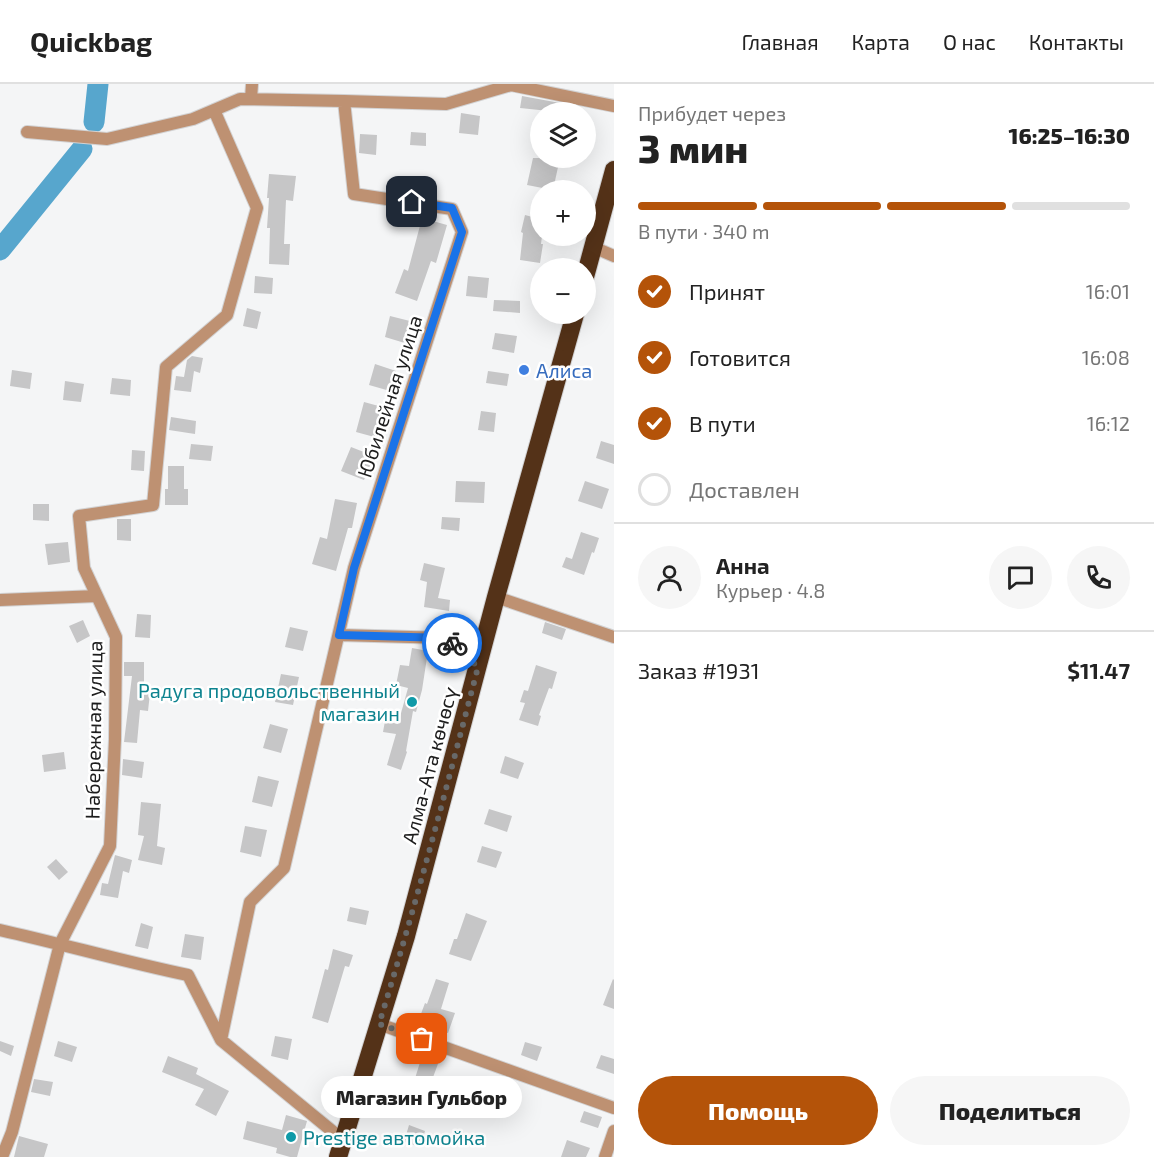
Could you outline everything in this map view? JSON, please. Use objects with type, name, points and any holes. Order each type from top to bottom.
[{"type":"highway","points":[[590,258],[614,170]]},
{"type":"highway","name":"Алма-Ата көчөсү","points":[[340,1148],[406,936],[496,597],[572,324]]},
{"type":"street","points":[[251,99],[252,84]]},
{"type":"street","points":[[27,132],[107,139],[193,119],[240,99],[447,104],[511,85],[614,106]]},
{"type":"street","name":"Юбилейная улица","points":[[221,1040],[250,902],[284,868],[354,568],[462,232],[452,208],[354,194],[344,101]]},
{"type":"street","name":"Набережная улица","points":[[3,1157],[12,1132],[60,944],[110,846],[115,739],[116,637],[84,568],[79,516],[153,505],[166,367],[227,315],[257,208],[214,110]]},
{"type":"street","points":[[593,248],[614,256]]},
{"type":"street","points":[[0,600],[97,596]]},
{"type":"street","points":[[496,597],[614,637]]},
{"type":"street","points":[[339,635],[446,638],[478,667]]},
{"type":"street","points":[[0,930],[188,975],[221,1040],[340,1148]]},
{"type":"street","points":[[379,1024],[614,1108]]},
{"type":"street","points":[[605,1157],[614,1131]]},
{"type":"building","points":[[522,96],[555,102],[530,102],[530,109],[520,108]]},
{"type":"building","points":[[461,113],[480,116],[478,135],[459,133]]},
{"type":"building","points":[[411,132],[426,133],[426,146],[410,145]]},
{"type":"building","points":[[360,134],[377,135],[376,155],[359,153]]},
{"type":"building","points":[[531,168],[558,168],[555,180],[530,180],[530,186],[527,185]]},
{"type":"building","points":[[269,174],[296,176],[293,201],[286,200],[284,244],[290,244],[289,265],[269,264],[270,228],[267,228],[269,198],[267,198]]},
{"type":"building","points":[[525,215],[530,216],[530,246],[543,246],[541,258],[530,258],[530,262],[520,260],[523,233],[521,232]]},
{"type":"building","points":[[422,218],[447,225],[436,263],[431,261],[417,301],[395,293],[404,269],[408,271]]},
{"type":"building","points":[[255,276],[273,278],[272,294],[254,293]]},
{"type":"building","points":[[468,276],[489,278],[487,298],[466,296]]},
{"type":"building","points":[[494,300],[520,301],[520,313],[493,311]]},
{"type":"building","points":[[247,308],[261,312],[257,329],[243,326]]},
{"type":"building","points":[[390,316],[414,322],[408,344],[385,337]]},
{"type":"building","points":[[495,333],[517,336],[514,353],[492,349]]},
{"type":"building","points":[[192,356],[203,358],[200,373],[194,371],[191,392],[174,390],[176,376],[184,377],[187,360]]},
{"type":"building","points":[[375,364],[396,371],[390,391],[369,385]]},
{"type":"building","points":[[12,370],[32,373],[30,389],[10,386]]},
{"type":"building","points":[[488,371],[509,374],[507,386],[486,383]]},
{"type":"building","points":[[112,378],[131,380],[130,396],[110,394]]},
{"type":"building","points":[[65,381],[84,384],[81,402],[63,400]]},
{"type":"building","points":[[364,402],[386,408],[378,438],[356,432]]},
{"type":"building","points":[[481,411],[496,413],[494,432],[478,430]]},
{"type":"building","points":[[171,417],[196,421],[195,434],[169,430]]},
{"type":"building","points":[[601,441],[614,445],[614,464],[596,458]]},
{"type":"building","points":[[191,444],[213,446],[211,461],[189,459]]},
{"type":"building","points":[[351,447],[374,456],[364,480],[341,471]]},
{"type":"building","points":[[132,450],[145,451],[144,471],[131,470]]},
{"type":"building","points":[[168,466],[184,466],[184,489],[188,489],[188,505],[165,505]]},
{"type":"building","points":[[456,481],[485,482],[484,503],[455,502]]},
{"type":"building","points":[[585,481],[609,489],[602,509],[578,501]]},
{"type":"building","points":[[335,499],[357,503],[352,528],[348,528],[336,571],[312,564],[320,537],[327,539]]},
{"type":"building","points":[[33,504],[49,504],[49,521],[33,520]]},
{"type":"building","points":[[442,517],[460,518],[459,531],[441,529]]},
{"type":"building","points":[[117,519],[131,519],[131,541],[117,540]]},
{"type":"building","points":[[581,532],[599,538],[584,575],[562,567],[566,557],[572,559]]},
{"type":"building","points":[[68,542],[70,562],[48,565],[45,544]]},
{"type":"building","points":[[424,563],[445,568],[438,598],[450,600],[449,611],[424,607],[427,582],[420,580]]},
{"type":"building","points":[[137,614],[151,615],[150,638],[135,637]]},
{"type":"building","points":[[83,620],[90,636],[77,643],[69,626]]},
{"type":"building","points":[[545,622],[566,629],[562,640],[542,633]]},
{"type":"building","points":[[290,627],[308,631],[303,651],[285,647]]},
{"type":"building","points":[[412,648],[428,651],[422,690],[416,712],[413,711],[407,752],[401,770],[387,765],[396,734],[383,732],[385,721],[398,724],[408,688],[396,685],[400,665],[409,666]]},
{"type":"building","points":[[124,662],[144,662],[144,692],[150,693],[148,711],[140,710],[137,743],[124,742],[132,676],[124,676]]},
{"type":"building","points":[[536,665],[557,672],[552,689],[549,688],[539,715],[541,716],[538,726],[519,720],[525,703],[520,702],[524,690],[528,691]]},
{"type":"building","points":[[281,674],[299,677],[293,705],[275,702]]},
{"type":"building","points":[[270,724],[288,729],[281,753],[263,748]]},
{"type":"building","points":[[64,752],[66,769],[44,772],[42,755]]},
{"type":"building","points":[[505,756],[524,763],[518,779],[500,773]]},
{"type":"building","points":[[123,759],[144,762],[142,778],[122,775]]},
{"type":"building","points":[[258,776],[279,781],[272,807],[252,802]]},
{"type":"building","points":[[141,802],[161,804],[157,846],[165,848],[162,865],[138,860],[144,836],[138,835]]},
{"type":"building","points":[[489,809],[512,816],[507,832],[484,824]]},
{"type":"building","points":[[245,826],[267,830],[261,857],[240,852]]},
{"type":"building","points":[[482,846],[502,852],[496,868],[477,862]]},
{"type":"building","points":[[115,855],[132,860],[129,873],[123,871],[118,898],[100,895],[102,883],[108,884]]},
{"type":"building","points":[[56,859],[68,872],[59,880],[47,867]]},
{"type":"building","points":[[350,907],[369,911],[366,925],[347,921]]},
{"type":"building","points":[[466,913],[487,921],[471,961],[449,954]]},
{"type":"building","points":[[141,923],[153,927],[148,949],[135,946]]},
{"type":"building","points":[[185,934],[204,937],[201,960],[181,957]]},
{"type":"building","points":[[333,949],[353,955],[349,967],[345,966],[328,1023],[312,1018],[325,969],[328,970]]},
{"type":"building","points":[[436,979],[449,983],[441,1009],[455,1013],[448,1033],[418,1022]]},
{"type":"building","points":[[614,980],[614,1009],[603,1005]]},
{"type":"building","points":[[275,1036],[292,1039],[288,1060],[271,1056]]},
{"type":"building","points":[[0,1041],[14,1046],[11,1056],[0,1051]]},
{"type":"building","points":[[58,1041],[77,1047],[72,1062],[54,1056]]},
{"type":"building","points":[[525,1042],[542,1047],[537,1061],[521,1055]]},
{"type":"building","points":[[601,1055],[614,1059],[614,1074],[596,1068]]},
{"type":"building","points":[[168,1056],[198,1068],[196,1074],[229,1091],[216,1116],[195,1105],[204,1089],[162,1072]]},
{"type":"building","points":[[422,1056],[439,1061],[428,1091],[439,1095],[432,1113],[407,1104]]},
{"type":"building","points":[[499,1078],[516,1084],[510,1100],[494,1094]]},
{"type":"building","points":[[34,1079],[53,1082],[50,1096],[31,1092]]},
{"type":"building","points":[[584,1111],[602,1117],[598,1128],[580,1122]]},
{"type":"building","points":[[286,1115],[307,1121],[297,1157],[276,1153],[277,1148],[243,1139],[247,1121],[282,1130]]},
{"type":"building","points":[[409,1125],[425,1131],[420,1147],[404,1142]]},
{"type":"building","points":[[19,1136],[48,1144],[44,1157],[14,1157]]},
{"type":"building","points":[[567,1140],[590,1148],[586,1157],[561,1157]]},
{"type":"waterway","points":[[94,122],[98,84]]},
{"type":"waterway","points":[[0,250],[82,149]]},
{"type":"way so far","points":[[422,1039],[379,1024],[425,868],[478,667],[452,643]]},
{"type":"place","name":"Алиса","points":[[524,370]]},
{"type":"place","name":"Радуга продовольственный магазин","points":[[412,702]]},
{"type":"place","name":"Магазин Гульбор","points":[[422,1039]]},
{"type":"place","name":"Prestige автомойка","points":[[291,1137]]},
{"type":"route","points":[[412,202],[452,208],[462,232],[354,568],[339,635],[446,638],[452,643]]}]
